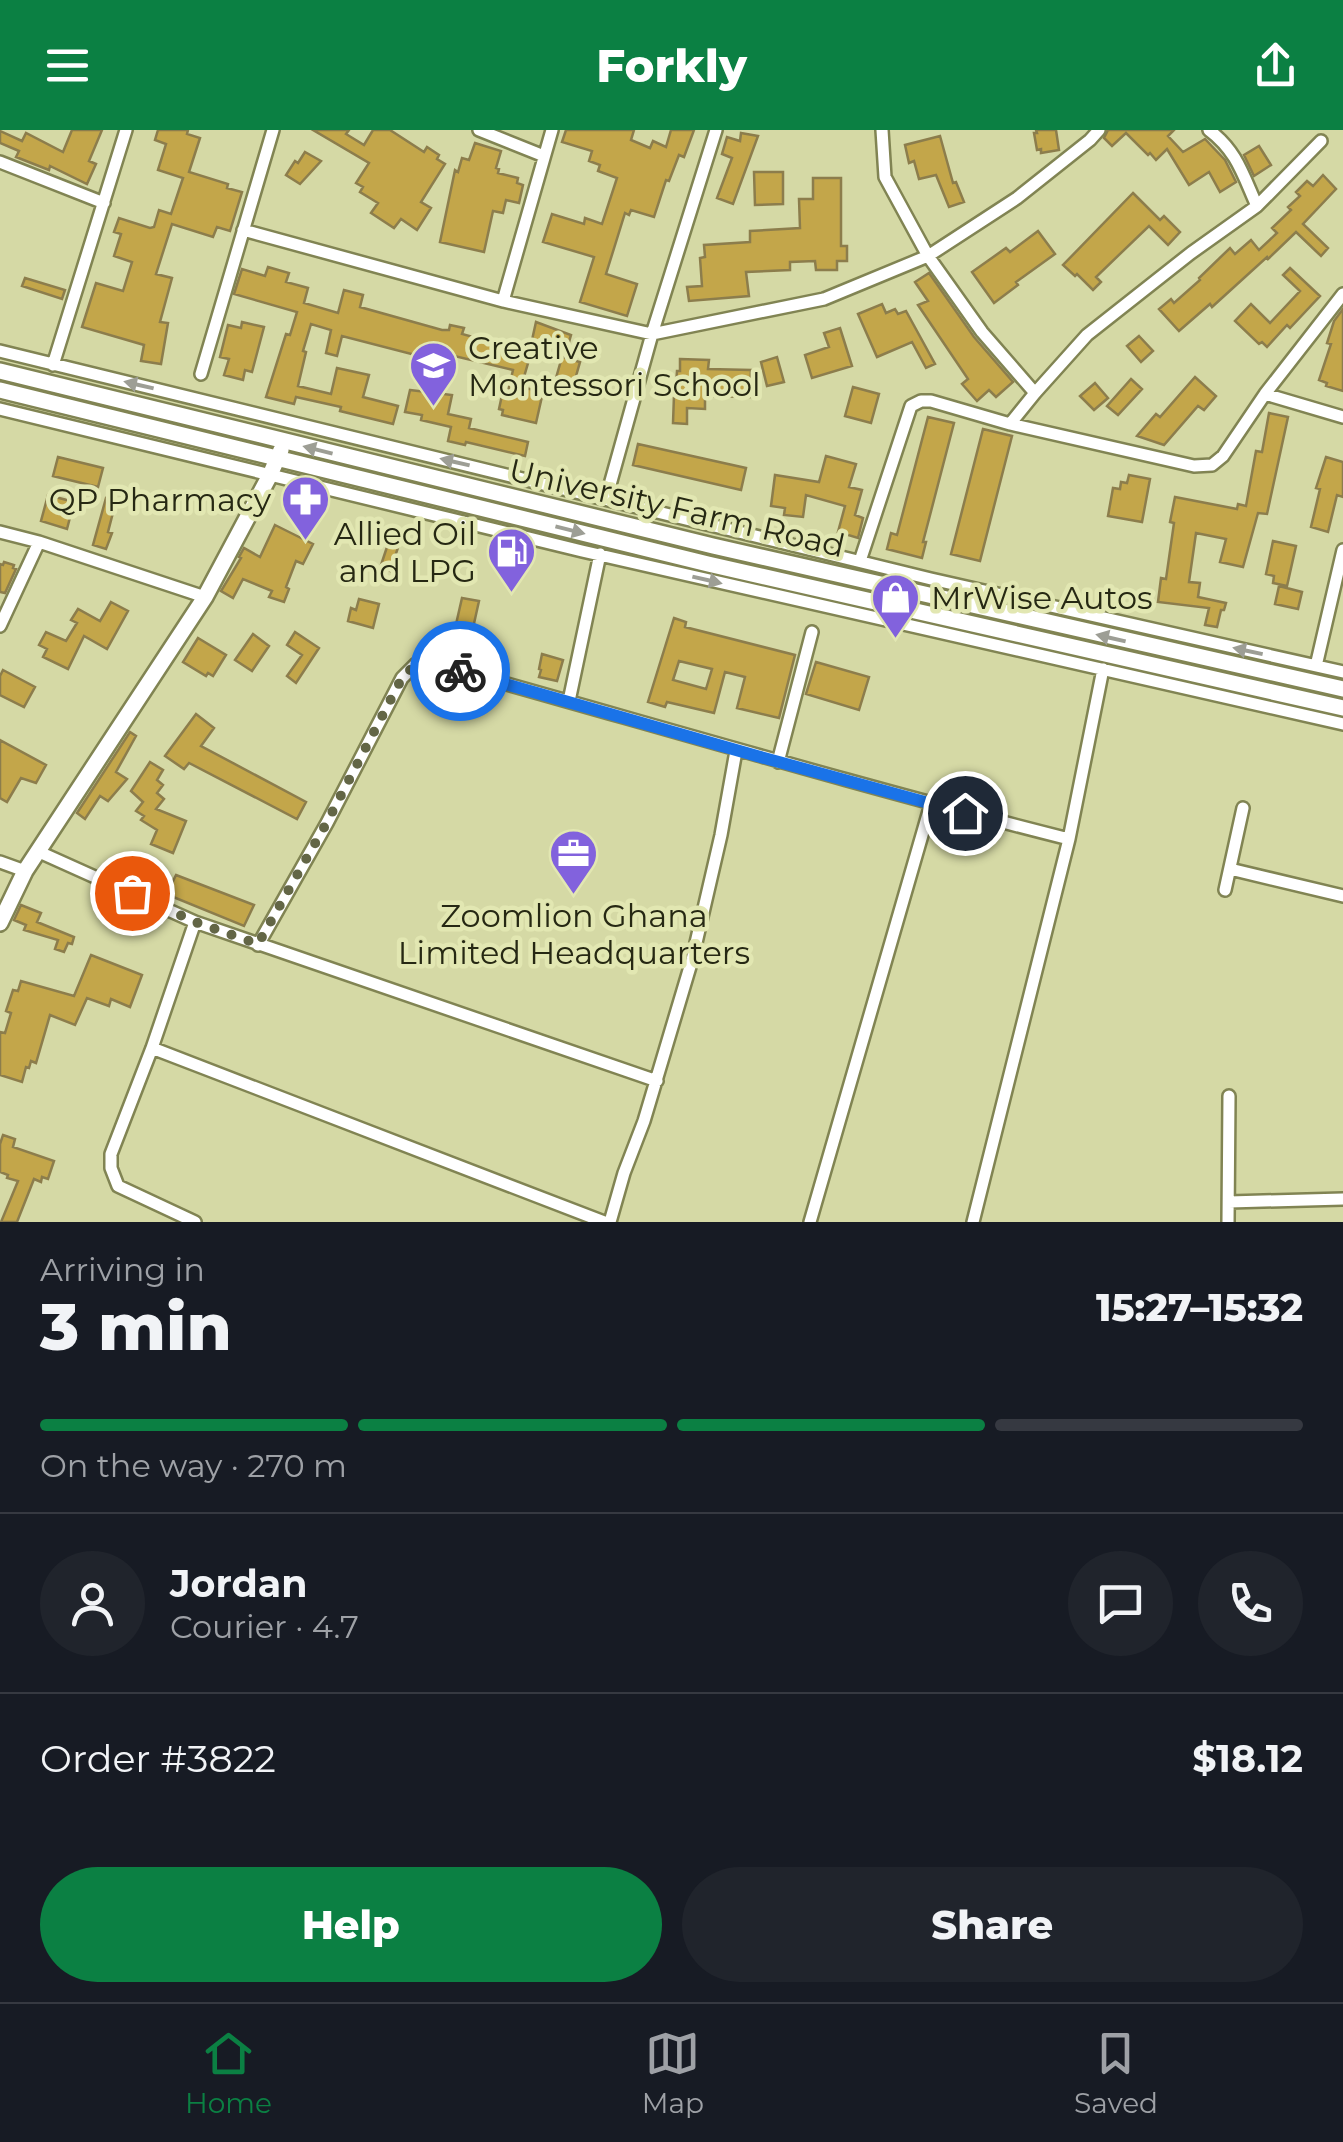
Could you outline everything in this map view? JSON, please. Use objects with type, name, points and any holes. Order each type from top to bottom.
[{"type":"street","points":[[54,364],[126,130]]},
{"type":"street","points":[[201,374],[273,130]]},
{"type":"street","points":[[480,130],[544,156]]},
{"type":"street","points":[[504,301],[552,130]]},
{"type":"street","points":[[606,499],[652,334],[716,130]]},
{"type":"street","points":[[882,130],[884,177],[928,256],[982,332],[1034,393]]},
{"type":"street","points":[[242,230],[504,301],[652,334],[824,299],[928,256],[1017,198],[1099,130]]},
{"type":"street","points":[[1209,130],[1234,154],[1257,206]]},
{"type":"street","points":[[1010,424],[1087,335],[1257,206],[1321,142]]},
{"type":"street","points":[[0,162],[104,204]]},
{"type":"street","points":[[860,561],[911,406],[931,401],[1010,424],[1194,466],[1212,465],[1223,456],[1264,394],[1343,294]]},
{"type":"street","points":[[0,351],[860,561],[1343,672]]},
{"type":"street","name":"University Farm Road","points":[[0,371],[713,546],[1343,689]]},
{"type":"street","name":"University Farm Road","points":[[0,390],[708,564],[1343,708]]},
{"type":"street","points":[[1264,394],[1343,417]]},
{"type":"street","points":[[0,409],[600,554],[1343,724]]},
{"type":"street","points":[[0,923],[24,871],[204,597],[285,442]]},
{"type":"street","points":[[0,532],[204,597]]},
{"type":"street","points":[[0,626],[39,542]]},
{"type":"street","points":[[1316,666],[1343,550]]},
{"type":"street","points":[[569,701],[600,554]]},
{"type":"street","points":[[778,762],[812,632]]},
{"type":"street","points":[[258,944],[402,678],[416,664],[432,663],[930,804],[1069,839]]},
{"type":"street","points":[[973,1222],[1069,839],[1103,669]]},
{"type":"street","points":[[152,1048],[607,1222],[656,1081],[692,960],[736,750]]},
{"type":"street","points":[[810,1222],[930,804]]},
{"type":"street","points":[[1224,890],[1243,808]]},
{"type":"street","points":[[37,851],[195,922],[656,1081]]},
{"type":"street","points":[[0,862],[24,871]]},
{"type":"street","points":[[1230,868],[1343,896]]},
{"type":"street","points":[[195,922],[112,1154],[111,1168],[118,1186],[195,1222]]},
{"type":"street","points":[[1228,1222],[1229,1096]]},
{"type":"street","points":[[1229,1202],[1343,1198]]},
{"type":"building","points":[[72,130],[102,130],[89,161],[96,164],[87,184],[50,166],[49,170],[16,157],[19,151],[0,143],[0,131],[22,141],[26,133],[63,152]]},
{"type":"building","points":[[158,130],[188,130],[187,134],[200,138],[189,172],[242,192],[230,231],[217,227],[213,237],[172,224],[156,274],[172,278],[160,322],[168,323],[161,364],[141,361],[144,345],[82,327],[96,283],[123,291],[132,262],[114,256],[121,234],[114,232],[119,218],[150,228],[154,227],[159,210],[171,214],[183,178],[158,170],[166,144],[155,140]]},
{"type":"building","points":[[313,130],[349,130],[346,134],[364,145],[373,130],[390,130],[424,152],[427,147],[439,155],[437,159],[445,164],[421,202],[431,208],[417,230],[401,219],[394,228],[371,213],[378,203],[360,192],[363,187],[356,183],[369,163]]},
{"type":"building","points":[[566,130],[634,130],[631,140],[650,148],[653,141],[666,147],[671,130],[694,130],[684,157],[679,155],[669,181],[666,180],[654,217],[631,210],[629,215],[625,213],[606,274],[637,284],[627,316],[580,302],[594,257],[543,242],[552,214],[584,224],[585,218],[602,224],[617,178],[598,171],[600,165],[589,161],[592,151],[562,142]]},
{"type":"building","points":[[1036,130],[1056,130],[1059,150],[1037,150]]},
{"type":"building","points":[[1108,130],[1174,130],[1168,136],[1183,152],[1205,139],[1225,160],[1236,182],[1220,192],[1209,172],[1189,185],[1167,149],[1156,160],[1126,133],[1112,146],[1104,138]]},
{"type":"building","points":[[741,133],[758,136],[733,204],[717,198],[732,158],[722,154],[727,137],[740,141]]},
{"type":"building","points":[[940,136],[953,183],[956,182],[964,202],[949,207],[936,175],[919,179],[914,161],[909,163],[905,145]]},
{"type":"building","points":[[475,143],[501,151],[498,173],[518,178],[517,183],[523,185],[519,203],[506,200],[503,213],[493,211],[484,252],[440,242],[455,170],[458,172],[462,158],[469,160]]},
{"type":"building","points":[[1259,146],[1271,165],[1254,176],[1244,155]]},
{"type":"building","points":[[305,152],[321,161],[300,184],[286,175]]},
{"type":"building","points":[[754,172],[783,172],[783,204],[755,205]]},
{"type":"building","points":[[1323,175],[1336,189],[1303,224],[1328,248],[1321,256],[1296,232],[1179,331],[1159,309],[1171,299],[1174,303],[1230,248],[1235,254],[1251,240],[1259,250],[1277,233],[1272,228],[1291,210],[1288,207],[1300,196],[1296,192],[1307,181],[1313,186]]},
{"type":"building","points":[[813,178],[841,178],[841,246],[847,246],[847,261],[837,261],[837,270],[816,270],[815,261],[790,262],[790,270],[746,272],[749,296],[689,301],[687,287],[702,286],[700,258],[705,257],[704,245],[750,242],[750,231],[800,228],[799,199],[813,199]]},
{"type":"building","points":[[1133,193],[1160,220],[1164,216],[1180,232],[1168,245],[1149,226],[1096,277],[1101,282],[1093,290],[1063,265]]},
{"type":"building","points":[[1038,231],[1055,254],[994,303],[972,272],[1006,248],[1010,252]]},
{"type":"building","points":[[268,267],[289,273],[286,282],[308,288],[304,303],[338,313],[344,290],[363,295],[360,307],[442,330],[449,330],[450,325],[464,328],[462,334],[531,353],[521,387],[543,392],[536,423],[502,415],[503,410],[499,409],[502,395],[507,396],[513,370],[425,349],[423,357],[342,336],[337,356],[326,353],[331,330],[311,324],[298,386],[331,394],[337,368],[369,375],[363,397],[398,406],[393,424],[296,397],[294,404],[266,397],[297,312],[234,294],[242,269],[265,276]]},
{"type":"building","points":[[1290,268],[1320,296],[1267,347],[1235,321],[1251,304],[1270,323],[1300,291],[1283,275]]},
{"type":"building","points":[[929,273],[974,337],[1013,382],[996,397],[989,390],[977,401],[962,384],[968,379],[918,305],[928,301],[915,282]]},
{"type":"building","points":[[25,278],[65,290],[62,299],[22,286]]},
{"type":"building","points":[[882,304],[886,313],[895,309],[898,314],[906,311],[935,364],[926,368],[912,342],[877,357],[858,314]]},
{"type":"building","points":[[1343,309],[1343,391],[1319,380],[1334,321]]},
{"type":"building","points":[[242,322],[264,327],[252,372],[245,370],[243,380],[224,375],[229,359],[220,357],[228,325],[241,328]]},
{"type":"building","points":[[536,322],[571,335],[567,349],[532,340]]},
{"type":"building","points":[[840,328],[852,366],[812,378],[805,355],[829,347],[824,333]]},
{"type":"building","points":[[1139,336],[1153,351],[1141,362],[1127,346]]},
{"type":"building","points":[[562,357],[580,362],[572,390],[554,385]]},
{"type":"building","points":[[777,357],[784,382],[767,386],[761,362]]},
{"type":"building","points":[[680,359],[709,360],[708,369],[751,370],[750,397],[705,396],[705,409],[687,408],[687,424],[673,423],[674,395],[670,395],[670,385],[676,385]]},
{"type":"building","points":[[1195,377],[1216,396],[1204,410],[1198,406],[1164,445],[1137,436],[1156,414],[1160,417]]},
{"type":"building","points":[[1131,379],[1142,389],[1118,415],[1107,406]]},
{"type":"building","points":[[1095,383],[1108,398],[1094,410],[1080,396]]},
{"type":"building","points":[[853,387],[879,394],[871,423],[845,416]]},
{"type":"building","points":[[410,390],[452,395],[448,414],[471,419],[469,428],[528,442],[525,456],[448,441],[451,427],[405,412]]},
{"type":"building","points":[[1269,413],[1288,417],[1267,514],[1258,513],[1243,567],[1220,562],[1226,539],[1196,533],[1189,582],[1200,583],[1198,597],[1226,603],[1217,627],[1205,625],[1209,608],[1158,602],[1161,578],[1166,579],[1175,497],[1237,509],[1238,504],[1246,506],[1256,451],[1262,452]]},
{"type":"building","points":[[928,417],[954,423],[922,558],[887,549],[891,533],[897,535]]},
{"type":"building","points":[[983,429],[1012,436],[980,561],[951,554]]},
{"type":"building","points":[[638,444],[746,468],[741,490],[633,465]]},
{"type":"building","points":[[826,456],[856,464],[849,487],[862,490],[855,515],[863,518],[858,538],[838,532],[845,506],[806,495],[803,517],[784,515],[785,508],[771,506],[775,475],[819,482]]},
{"type":"building","points":[[58,457],[103,468],[98,487],[53,476]]},
{"type":"building","points":[[1326,457],[1343,462],[1343,497],[1337,495],[1328,532],[1311,527],[1320,489],[1316,488]]},
{"type":"building","points":[[1129,475],[1150,479],[1142,522],[1108,516],[1113,488],[1120,489]]},
{"type":"building","points":[[48,495],[74,502],[67,529],[41,521]]},
{"type":"building","points":[[106,498],[116,501],[106,549],[93,545]]},
{"type":"building","points":[[275,525],[313,544],[303,564],[296,561],[284,602],[269,597],[272,591],[243,579],[233,598],[221,591],[244,548],[260,557]]},
{"type":"building","points":[[391,535],[401,539],[390,571],[380,568]]},
{"type":"building","points":[[1273,541],[1296,546],[1287,586],[1273,583],[1274,576],[1266,574]]},
{"type":"building","points":[[4,562],[16,569],[5,593],[0,592],[0,564]]},
{"type":"building","points":[[1279,586],[1302,592],[1298,609],[1275,604]]},
{"type":"building","points":[[462,598],[479,601],[471,637],[454,633]]},
{"type":"building","points":[[359,599],[379,604],[373,628],[348,621],[351,608],[356,610]]},
{"type":"building","points":[[111,602],[128,611],[107,649],[84,636],[68,669],[43,657],[47,649],[39,645],[46,632],[66,641],[77,623],[71,620],[78,609],[100,621]]},
{"type":"building","points":[[674,618],[686,622],[685,627],[795,655],[779,718],[737,708],[745,677],[725,672],[714,713],[667,702],[665,707],[648,702]],"holes":[[[679,661],[712,669],[706,689],[673,680]]]},
{"type":"building","points":[[295,632],[319,648],[296,683],[287,676],[302,655],[287,645]]},
{"type":"building","points":[[253,634],[269,646],[252,671],[235,660]]},
{"type":"building","points":[[198,638],[226,655],[213,676],[183,662]]},
{"type":"building","points":[[542,654],[563,660],[557,681],[539,677]]},
{"type":"building","points":[[816,662],[869,677],[859,710],[806,694]]},
{"type":"building","points":[[3,670],[35,687],[24,707],[0,695]]},
{"type":"building","points":[[196,714],[214,728],[201,746],[306,802],[297,819],[189,763],[184,769],[165,756]]},
{"type":"building","points":[[130,732],[136,736],[116,772],[127,779],[108,801],[100,796],[85,819],[77,813]]},
{"type":"building","points":[[0,740],[46,765],[36,783],[21,778],[7,802],[0,798]]},
{"type":"building","points":[[150,762],[163,770],[157,780],[163,785],[157,793],[164,799],[156,809],[186,821],[173,853],[151,844],[157,830],[141,820],[144,816],[136,811],[143,802],[131,791]]},
{"type":"building","points":[[176,875],[254,905],[244,926],[161,892],[166,880],[172,883]]},
{"type":"building","points":[[21,905],[41,913],[37,922],[74,937],[72,944],[68,943],[64,952],[55,949],[58,940],[24,930],[26,925],[14,920]]},
{"type":"building","points":[[91,955],[142,975],[130,1007],[111,999],[109,1006],[87,998],[75,1025],[50,1015],[36,1063],[31,1061],[26,1067],[22,1082],[0,1075],[0,1032],[5,1033],[11,1013],[6,1011],[13,990],[18,991],[21,981],[74,996]]},
{"type":"building","points":[[3,1135],[15,1139],[13,1147],[54,1161],[48,1179],[34,1179],[17,1222],[1,1222],[18,1181],[0,1172]]},
{"type":"way so far","points":[[132,893],[195,922],[258,944],[402,678],[416,664],[432,663],[460,671]]},
{"type":"place","name":"Creative Montessori School","points":[[433,408]]},
{"type":"place","name":"QP Pharmacy","points":[[306,542]]},
{"type":"place","name":"Allied Oil and LPG","points":[[511,594]]},
{"type":"place","name":"MrWise Autos","points":[[896,640]]},
{"type":"place","name":"Zoomlion Ghana Limited Headquarters","points":[[574,896]]},
{"type":"route","points":[[460,671],[965,813]]}]
